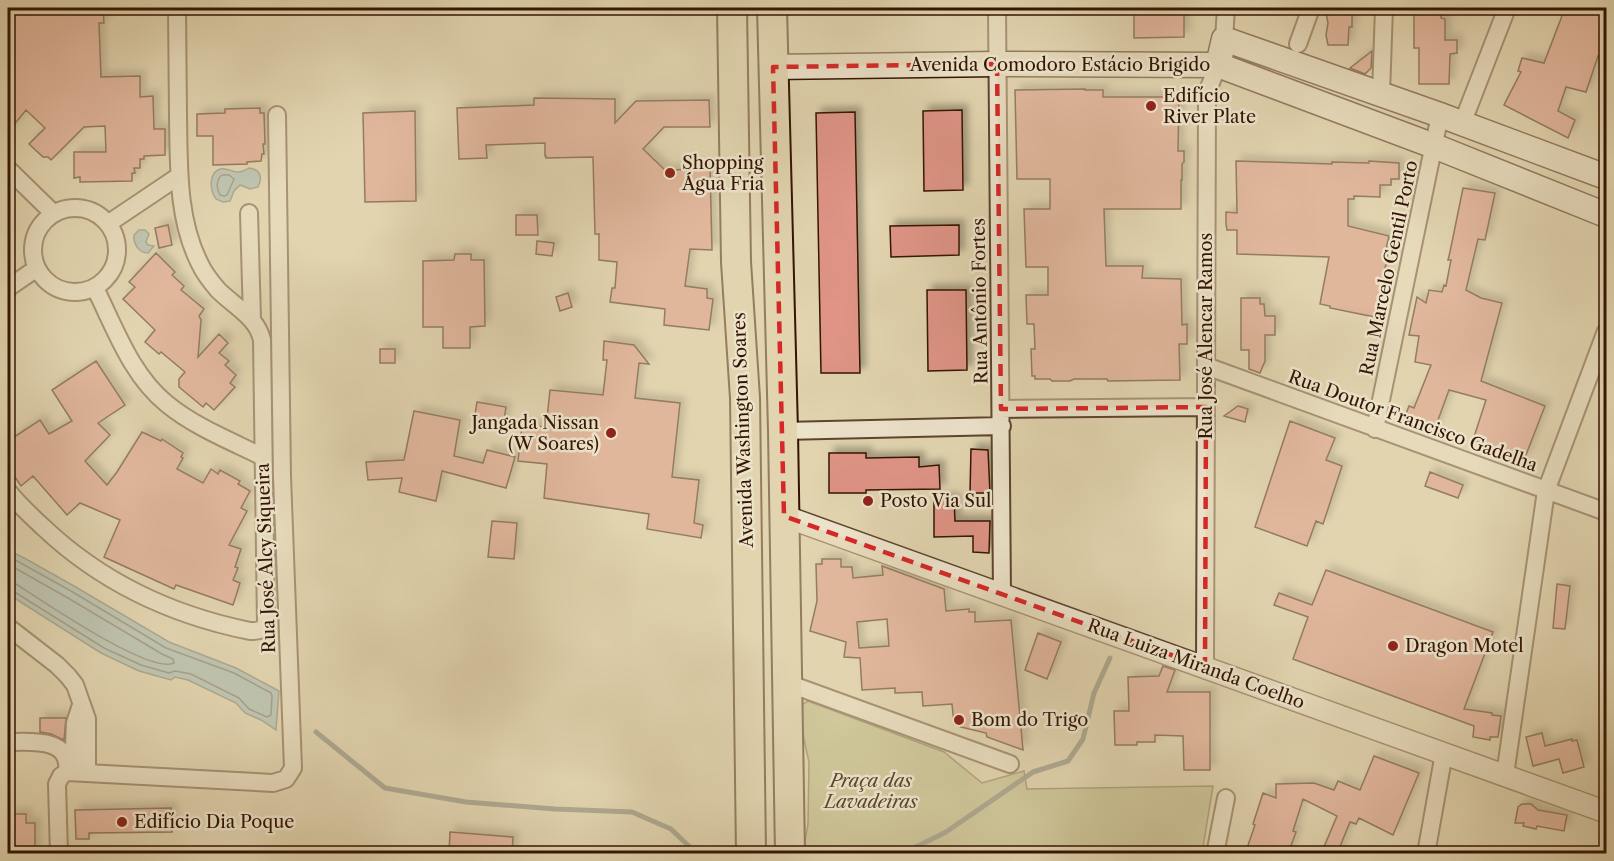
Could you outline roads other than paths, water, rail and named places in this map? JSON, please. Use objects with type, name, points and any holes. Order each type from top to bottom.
[{"type":"highway","name":"Avenida Washington Soares","points":[[732,8],[736,262],[745,398],[751,854]]},
{"type":"highway","name":"Avenida Washington Soares","points":[[772,8],[783,431],[790,854]]},
{"type":"main road","name":"Avenida Comodoro Estácio Brigido","points":[[1224,39],[1295,52],[1381,94],[1606,177]]},
{"type":"main road","name":"Rua José Alencar Ramos","points":[[1218,65],[1224,39]]},
{"type":"main road","name":"Avenida Comodoro Estácio Brigido","points":[[773,67],[997,63],[1218,65],[1434,146],[1606,214]]},
{"type":"street","points":[[8,491],[16,502],[60,544],[103,575],[157,603],[196,618],[250,631],[259,631],[266,624],[262,340],[260,330],[252,319],[218,289],[201,266],[187,232],[179,176],[177,8]]},
{"type":"street","name":"Rua Antônio Fortes","points":[[997,8],[1002,594]]},
{"type":"street","name":"Rua José Alencar Ramos","points":[[1224,39],[1226,8]]},
{"type":"street","points":[[1295,52],[1311,8]]},
{"type":"street","points":[[1381,94],[1384,8]]},
{"type":"street","name":"Rua Marcelo Gentil Porto","points":[[1375,429],[1434,146],[1451,120],[1507,8]]},
{"type":"street","name":"Rua José Alencar Ramos","points":[[1205,667],[1207,102],[1210,85],[1218,65]]},
{"type":"street","name":"Rua José Alcy Siqueira","points":[[76,773],[273,783],[285,778],[293,768],[282,476],[277,115]]},
{"type":"street","points":[[8,169],[52,213]]},
{"type":"street","points":[[109,223],[179,176]]},
{"type":"street","points":[[68,208],[84,208],[99,214],[109,223],[117,241],[117,260],[109,276],[95,288],[79,292],[62,290],[47,282],[36,268],[32,253],[34,238],[41,224],[52,213],[68,208]]},
{"type":"street","points":[[249,213],[252,319]]},
{"type":"street","points":[[8,288],[36,268]]},
{"type":"street","points":[[95,288],[127,353],[143,378],[166,403],[194,423],[263,457]]},
{"type":"street","points":[[1505,775],[1546,491],[1606,331]]},
{"type":"street","name":"Rua Doutor Francisco Gadelha","points":[[1206,366],[1606,512]]},
{"type":"street","points":[[783,431],[1206,407]]},
{"type":"street","name":"Rua Luiza Miranda Coelho","points":[[784,516],[1606,812]]},
{"type":"street","points":[[8,627],[57,665],[75,685],[87,719],[76,773]]},
{"type":"street","points":[[787,683],[1010,764]]},
{"type":"street","points":[[8,742],[48,743],[62,751],[68,765],[76,773]]},
{"type":"street","points":[[1426,854],[1444,753]]},
{"type":"street","points":[[58,854],[57,784],[61,776],[76,773]]},
{"type":"street","points":[[1215,854],[1226,798]]},
{"type":"water","points":[[249,168],[260,174],[258,187],[250,189],[240,185],[234,191],[230,201],[223,202],[216,199],[212,192],[211,182],[216,171],[228,169],[240,172]]},
{"type":"water","points":[[139,230],[145,230],[149,234],[146,242],[154,246],[148,253],[139,250],[136,245],[134,235]]},
{"type":"water","points":[[8,550],[169,642],[236,668],[279,691],[276,730],[245,713],[236,703],[188,680],[175,677],[171,680],[139,671],[101,653],[8,594]]},
{"type":"waterway","points":[[902,854],[946,832],[1033,772],[1068,761],[1083,739],[1094,693],[1110,658]]},
{"type":"waterway","points":[[316,732],[385,788],[466,802],[632,812],[671,829],[697,854]]},
{"type":"place","name":"Edifício River Plate","points":[[1151,106]]},
{"type":"place","name":"Shopping Água Fria","points":[[670,173]]},
{"type":"place","name":"Jangada Nissan (W Soares)","points":[[611,433]]},
{"type":"place","name":"Posto Via Sul","points":[[868,501]]},
{"type":"place","name":"Dragon Motel","points":[[1393,646]]},
{"type":"place","name":"Bom do Trigo","points":[[959,720]]},
{"type":"place","name":"Edifício Dia Poque","points":[[122,822]]},
{"type":"park label","name":"Praça das Lavadeiras","points":[[871,791]]}]
